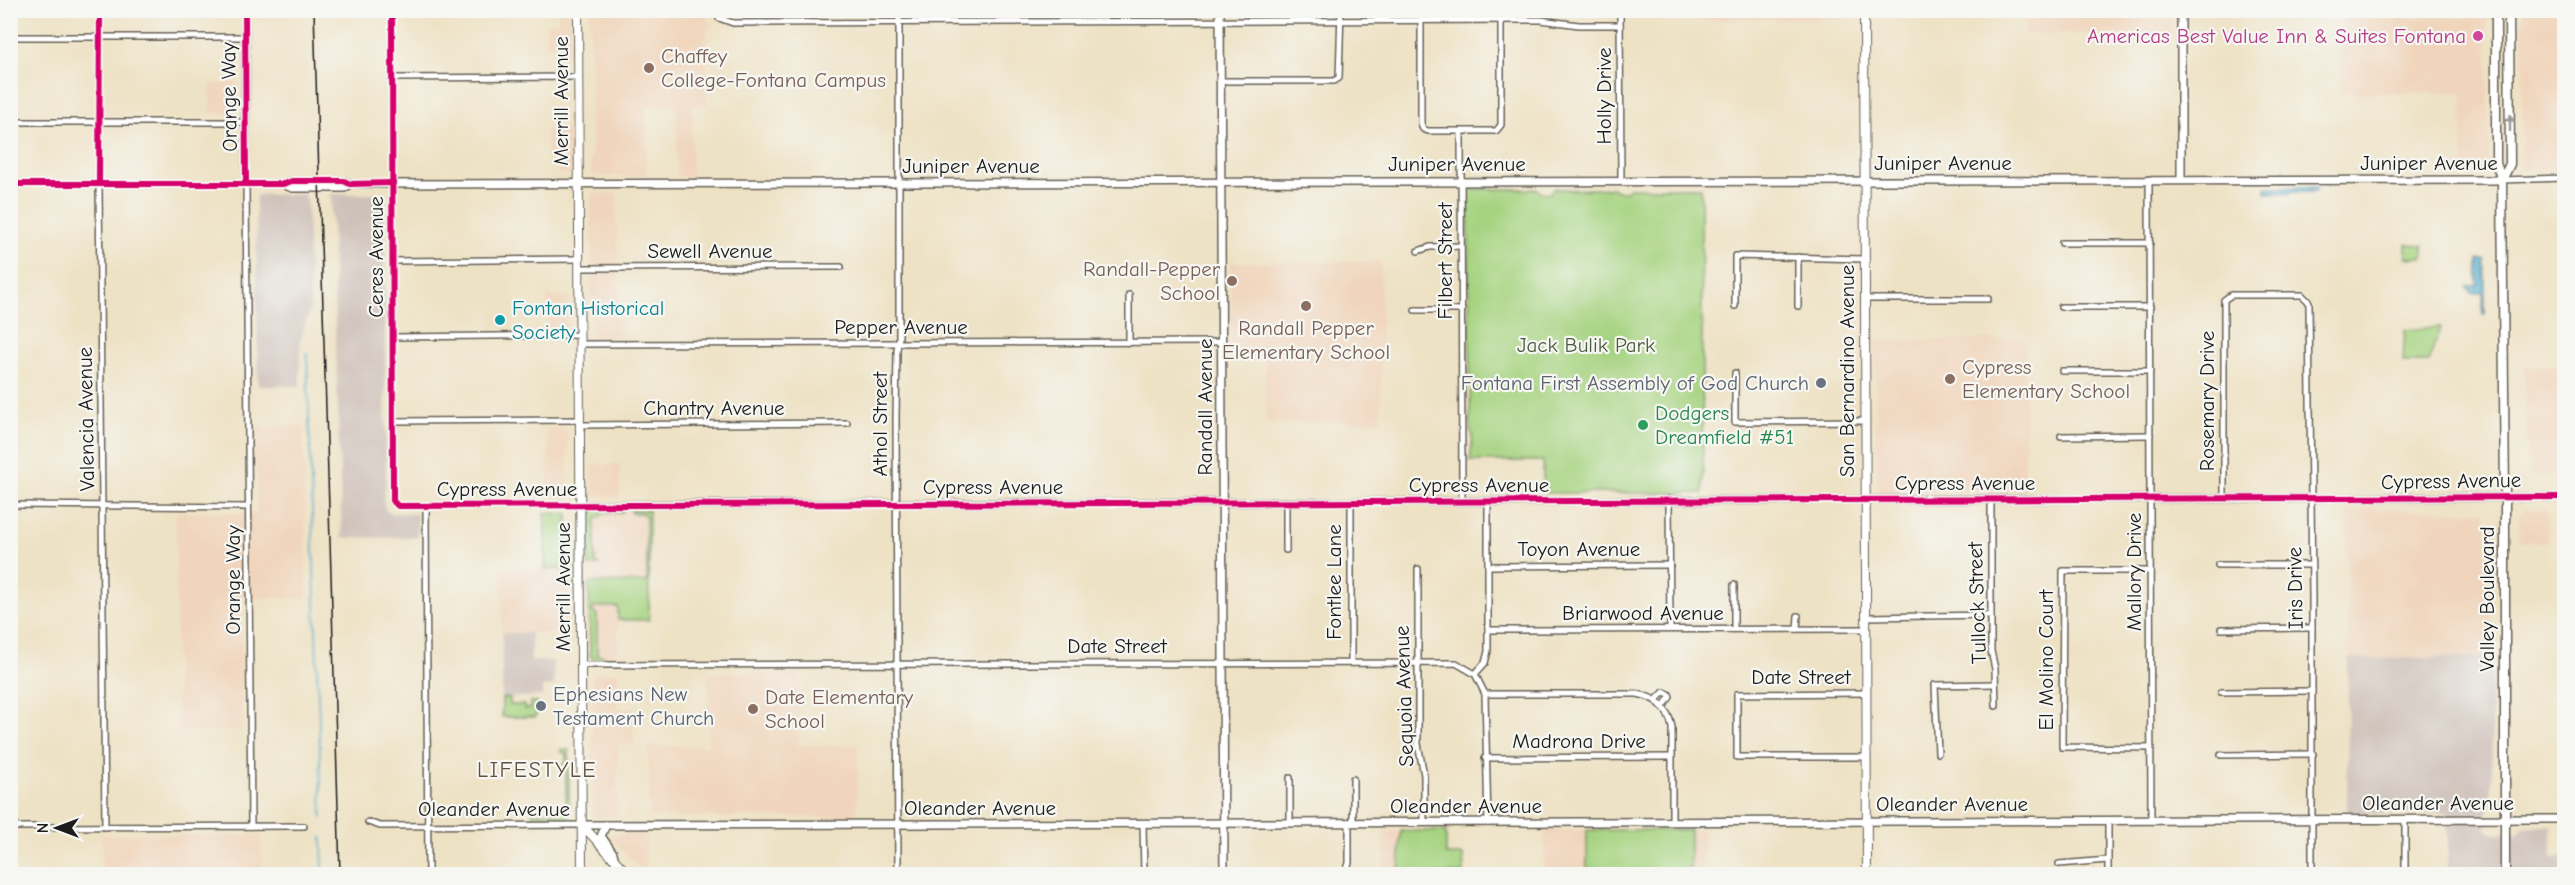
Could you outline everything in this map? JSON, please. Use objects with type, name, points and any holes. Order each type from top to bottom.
[{"type":"main road","name":"Merrill Avenue","points":[[578,10],[582,874]]},
{"type":"main road","name":"San Bernardino Avenue","points":[[1864,10],[1867,874]]},
{"type":"main road","name":"Valley Boulevard","points":[[2496,10],[2496,163],[2502,180],[2505,874]]},
{"type":"main road","name":"Valley Boulevard","points":[[2502,180],[2510,164],[2509,10]]},
{"type":"main road","points":[[582,825],[628,874]]},
{"type":"street","name":"Valencia Avenue","points":[[100,10],[99,184],[104,504],[105,827]]},
{"type":"street","name":"Orange Way","points":[[244,10],[251,826]]},
{"type":"street","name":"Ceres Avenue","points":[[392,10],[394,504]]},
{"type":"street","name":"Athol Street","points":[[898,874],[896,504],[899,10]]},
{"type":"street","name":"Randall Avenue","points":[[1220,10],[1224,874]]},
{"type":"street","points":[[1220,81],[1334,81],[1339,78],[1340,74],[1341,10]]},
{"type":"street","name":"Holly Drive","points":[[1620,10],[1621,181]]},
{"type":"street","points":[[2181,10],[2181,179]]},
{"type":"street","points":[[719,18],[733,22],[1547,20],[1574,25],[1620,25]]},
{"type":"street","points":[[1421,20],[1421,126],[1428,131],[1496,131],[1501,127],[1501,20]]},
{"type":"street","points":[[10,37],[245,37]]},
{"type":"street","points":[[392,78],[579,77]]},
{"type":"street","points":[[10,122],[245,122]]},
{"type":"street","name":"Filbert Street","points":[[1461,131],[1462,502]]},
{"type":"street","name":"Juniper Avenue","points":[[10,184],[283,184],[292,181],[344,181],[350,184],[579,184],[2502,180],[2565,178]]},
{"type":"street","name":"Mallory Drive","points":[[2149,179],[2151,821]]},
{"type":"street","points":[[2062,243],[2150,243]]},
{"type":"street","points":[[1418,251],[1430,246],[1461,246]]},
{"type":"street","points":[[1735,306],[1735,256],[1864,260]]},
{"type":"street","points":[[1798,257],[1798,306]]},
{"type":"street","name":"Sewell Avenue","points":[[393,261],[841,267]]},
{"type":"street","points":[[1129,295],[1129,343]]},
{"type":"street","name":"Rosemary Drive","points":[[2224,500],[2223,303],[2225,298],[2231,295],[2298,295],[2305,297],[2308,302]]},
{"type":"street","points":[[1864,299],[1988,299]]},
{"type":"street","name":"Iris Drive","points":[[2308,302],[2313,754],[2312,874]]},
{"type":"street","points":[[2061,307],[2150,307]]},
{"type":"street","points":[[1415,310],[1462,310]]},
{"type":"street","name":"Pepper Avenue","points":[[393,337],[898,343],[1221,342]]},
{"type":"street","points":[[2062,371],[2150,371]]},
{"type":"street","points":[[1735,373],[1735,422],[1865,421]]},
{"type":"street","name":"Chantry Avenue","points":[[393,421],[847,423]]},
{"type":"street","points":[[2061,436],[2150,435]]},
{"type":"street","name":"Cypress Avenue","points":[[394,504],[426,506],[2565,497]]},
{"type":"street","points":[[1669,500],[1670,629]]},
{"type":"street","name":"Tullock Street","points":[[1991,500],[1991,651],[1996,706]]},
{"type":"street","points":[[1286,501],[1286,550]]},
{"type":"street","name":"Fontlee Lane","points":[[1351,501],[1351,663]]},
{"type":"street","points":[[1488,502],[1487,657],[1475,674],[1485,694],[1488,823]]},
{"type":"street","points":[[10,505],[249,507]]},
{"type":"street","points":[[426,506],[428,874]]},
{"type":"street","name":"Toyon Avenue","points":[[1488,566],[1670,565]]},
{"type":"street","points":[[2218,565],[2311,565]]},
{"type":"street","name":"Sequoia Avenue","points":[[1418,569],[1418,744],[1424,775],[1424,823]]},
{"type":"street","name":"El Molino Court","points":[[2150,570],[2063,571],[2062,747],[2151,748]]},
{"type":"street","points":[[1734,585],[1734,629]]},
{"type":"street","points":[[1866,617],[1991,615]]},
{"type":"street","points":[[1797,629],[1798,616]]},
{"type":"street","points":[[2221,629],[2312,628]]},
{"type":"street","name":"Briarwood Avenue","points":[[1488,630],[1866,629]]},
{"type":"street","name":"Date Street","points":[[581,665],[1418,662],[1456,663],[1475,674]]},
{"type":"street","points":[[1938,753],[1935,685],[1995,684]]},
{"type":"street","points":[[2221,692],[2312,691]]},
{"type":"street","points":[[1656,700],[1664,692],[1669,694],[1668,701],[1663,707]]},
{"type":"street","name":"Date Street","points":[[1866,693],[1737,694],[1737,757],[1866,757]]},
{"type":"street","points":[[1485,694],[1637,694],[1656,700],[1670,719],[1672,822]]},
{"type":"street","points":[[2221,755],[2313,754]]},
{"type":"street","name":"Madrona Drive","points":[[1485,758],[1672,757]]},
{"type":"street","points":[[1290,778],[1290,823]]},
{"type":"street","points":[[1346,874],[1349,863],[1353,779]]},
{"type":"street","name":"Oleander Avenue","points":[[368,822],[380,826],[428,826],[2565,819]]},
{"type":"street","points":[[2405,820],[2406,874]]},
{"type":"street","points":[[2108,821],[2108,874]]},
{"type":"street","points":[[1143,824],[1144,874]]},
{"type":"street","points":[[606,825],[601,836],[613,853],[615,861]]},
{"type":"street","points":[[10,827],[304,826]]},
{"type":"street","points":[[2059,864],[2108,860]]},
{"type":"shaded area","points":[[558,11],[570,11],[571,56],[558,55],[558,45],[546,45],[546,23],[558,23]]},
{"type":"shaded area","name":"Chaffey College-Fontana Campus","points":[[590,11],[712,11],[707,19],[712,28],[707,29],[707,104],[692,105],[692,177],[677,177],[676,105],[646,105],[646,177],[591,175]]},
{"type":"shaded area","points":[[1701,11],[1851,11],[1851,19],[1701,20]]},
{"type":"shaded area","points":[[2024,11],[2173,11],[2172,34],[2024,34]]},
{"type":"shaded area","points":[[2523,11],[2564,11],[2564,170],[2522,168]]},
{"type":"shaded area","points":[[2487,18],[2489,166],[2486,170],[2464,170],[2463,168],[2462,93],[2341,93],[2343,19]]},
{"type":"shaded area","points":[[210,83],[237,83],[237,110],[232,113],[210,113]]},
{"type":"shaded area","points":[[571,129],[571,173],[559,174],[558,158],[546,158],[546,130]]},
{"type":"shaded area","points":[[591,193],[616,193],[620,337],[594,337],[591,334]]},
{"type":"shaded area","points":[[305,194],[307,198],[310,308],[300,342],[300,386],[258,386],[256,197],[257,195]]},
{"type":"shaded area","points":[[331,194],[382,194],[384,196],[386,481],[383,501],[386,510],[390,513],[417,514],[418,537],[342,538]]},
{"type":"shaded area","points":[[11,195],[18,195],[18,265],[11,265]]},
{"type":"shaded area","name":"Randall Pepper Elementary School","points":[[1231,262],[1381,262],[1381,421],[1266,423],[1265,349],[1231,349]]},
{"type":"shaded area","points":[[547,296],[570,297],[567,329],[548,329]]},
{"type":"shaded area","name":"Cypress Elementary School","points":[[2025,339],[2025,491],[1877,492],[1875,341]]},
{"type":"shaded area","points":[[2564,365],[2564,475],[2532,476],[2527,470],[2525,366]]},
{"type":"shaded area","points":[[256,426],[303,426],[307,598],[257,598],[242,595],[242,731],[176,731],[176,512],[257,513]]},
{"type":"shaded area","points":[[548,428],[567,429],[568,498],[548,497]]},
{"type":"shaded area","points":[[620,464],[620,497],[594,497],[592,465]]},
{"type":"shaded area","points":[[2347,508],[2483,512],[2486,516],[2487,582],[2490,584],[2491,657],[2348,659]]},
{"type":"shaded area","points":[[594,510],[649,510],[649,585],[589,585],[589,516]]},
{"type":"shaded area","points":[[2526,510],[2547,510],[2548,542],[2519,542],[2519,517]]},
{"type":"shaded area","points":[[501,569],[568,569],[568,633],[502,633]]},
{"type":"shaded area","points":[[589,607],[618,607],[619,661],[593,661],[593,657],[590,656]]},
{"type":"shaded area","points":[[502,633],[531,633],[531,661],[553,661],[554,686],[542,687],[542,696],[502,698]]},
{"type":"shaded area","points":[[2491,657],[2492,773],[2491,805],[2487,811],[2487,829],[2491,833],[2519,833],[2523,828],[2552,825],[2552,857],[2564,857],[2564,874],[2448,874],[2448,813],[2347,814],[2348,659]]},
{"type":"shaded area","points":[[596,673],[618,673],[618,708],[634,708],[634,745],[618,745],[618,817],[595,817],[592,814],[592,677]]},
{"type":"shaded area","name":"Date Elementary School","points":[[708,673],[798,674],[799,745],[858,745],[857,817],[649,817],[648,746],[708,746]]},
{"type":"shaded area","points":[[1544,830],[1704,830],[1704,874],[1544,874]]},
{"type":"shaded area","points":[[1384,831],[1446,831],[1446,855],[1463,855],[1464,874],[1384,874]]},
{"type":"shaded area","points":[[609,834],[646,834],[646,874],[608,836]]},
{"type":"shaded area","points":[[102,835],[262,835],[262,874],[102,874]]},
{"type":"green space","name":"Jack Bulik Park","points":[[1555,188],[1576,190],[1613,188],[1616,191],[1626,191],[1629,188],[1701,188],[1703,493],[1543,493],[1543,461],[1470,461],[1473,435],[1470,430],[1470,394],[1473,381],[1470,377],[1468,189],[1537,189],[1550,193]]},
{"type":"green space","points":[[2406,244],[2423,245],[2423,257],[2406,258]]},
{"type":"green space","points":[[2441,327],[2428,362],[2403,362],[2405,330]]},
{"type":"green space","points":[[594,510],[623,510],[623,512],[604,514],[595,520],[595,563],[599,565],[589,566],[589,516]]},
{"type":"green space","points":[[631,510],[649,510],[649,620],[618,620],[618,607],[593,607],[593,613],[597,614],[597,655],[603,656],[603,661],[593,661],[593,657],[590,656],[589,583],[647,582],[646,517],[642,513],[631,513]]},
{"type":"green space","points":[[545,513],[568,514],[568,569],[545,569]]},
{"type":"green space","points":[[502,698],[510,698],[510,705],[524,705],[525,709],[530,709],[530,702],[536,702],[536,717],[502,717]]},
{"type":"green space","points":[[561,749],[569,750],[569,816],[567,819],[533,819],[533,810],[536,813],[566,811],[566,769],[562,767],[562,764],[566,764],[566,753],[561,752]]},
{"type":"green space","points":[[1587,830],[1690,830],[1690,874],[1587,874]]},
{"type":"green space","points":[[1401,831],[1446,831],[1446,855],[1463,855],[1464,874],[1399,874]]},
{"type":"water","points":[[2266,187],[2316,187],[2316,192],[2266,193]]},
{"type":"water","points":[[2478,260],[2485,260],[2485,314],[2483,314],[2483,293],[2472,293],[2467,287],[2477,285]]},
{"type":"waterway","points":[[307,352],[322,818]]},
{"type":"waterway","points":[[322,837],[323,874]]},
{"type":"railway","points":[[314,10],[340,874]]},
{"type":"cycle path","points":[[99,184],[100,10]]},
{"type":"cycle path","points":[[245,10],[246,184]]},
{"type":"cycle path","points":[[392,10],[393,501],[398,506],[2564,497]]},
{"type":"cycle path","points":[[10,184],[283,184],[292,181],[344,181],[350,184],[393,183]]},
{"type":"place","name":"Americas Best Value Inn & Suites Fontana","points":[[2478,36]]},
{"type":"place","name":"Chaffey College-Fontana Campus","points":[[649,68]]},
{"type":"place","name":"Randall-Pepper School","points":[[1232,281]]},
{"type":"place","name":"Randall Pepper Elementary School","points":[[1306,306]]},
{"type":"place","name":"Fontan Historical Society","points":[[500,320]]},
{"type":"place","name":"Cypress Elementary School","points":[[1950,379]]},
{"type":"place","name":"Fontana First Assembly of God Church","points":[[1821,383]]},
{"type":"place","name":"Dodgers Dreamfield #51","points":[[1643,425]]},
{"type":"place","name":"Ephesians New Testament Church","points":[[541,706]]},
{"type":"place","name":"Date Elementary School","points":[[753,709]]},
{"type":"district","name":"LIFESTYLE","points":[[537,769]]}]
